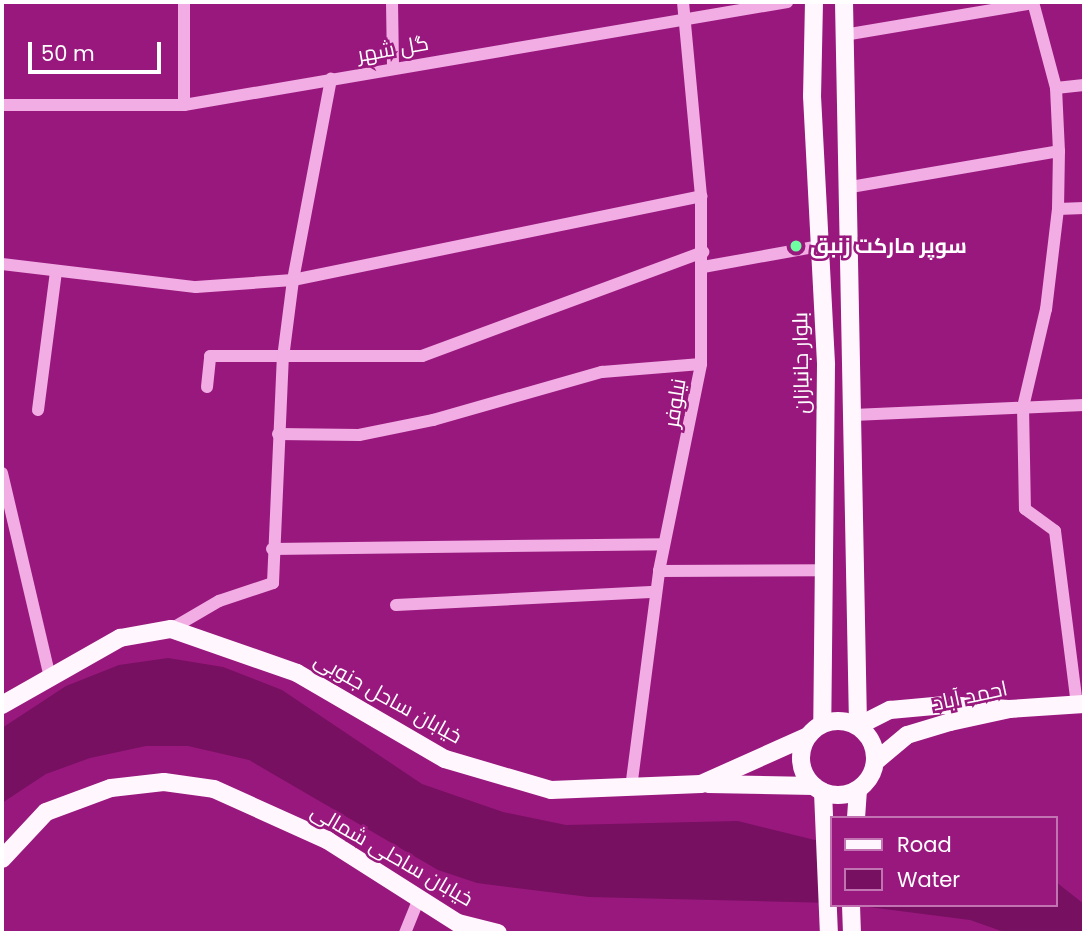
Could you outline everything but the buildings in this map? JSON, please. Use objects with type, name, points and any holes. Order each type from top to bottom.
[{"type":"main road","name":"بلوار جانبازان","points":[[814,2],[812,96],[826,365],[822,723]]},
{"type":"main road","points":[[844,2],[845,188],[853,415],[858,726]]},
{"type":"main road","name":"خیابان ساحل جنوبی","points":[[2,705],[120,638],[171,629],[297,673],[444,759],[551,790],[701,784],[806,737]]},
{"type":"main road","points":[[858,726],[904,709],[945,705],[1009,709]]},
{"type":"main road","name":"احمد آباد","points":[[876,761],[907,735],[1009,709],[1081,705]]},
{"type":"main road","points":[[829,924],[827,837],[818,789],[802,768],[806,737],[822,723],[846,721],[858,726],[872,741],[876,761],[858,790],[856,816]]},
{"type":"main road","name":"خیابان ساحلی شمالی","points":[[2,859],[46,812],[111,788],[164,782],[214,789],[327,840],[419,899],[458,928],[498,933]]},
{"type":"main road","points":[[701,784],[818,789],[841,795],[858,790]]},
{"type":"street","points":[[184,2],[184,105]]},
{"type":"street","points":[[392,2],[393,69]]},
{"type":"street","name":"نیلوفر","points":[[631,788],[659,571],[691,430],[701,364],[701,196],[683,2]]},
{"type":"street","name":"گل شهر","points":[[2,105],[184,105],[787,2]]},
{"type":"street","points":[[844,35],[1033,2],[1056,88],[1059,151],[1058,209],[1046,309],[1023,407],[1025,509],[1055,531],[1081,705]]},
{"type":"street","points":[[171,629],[219,601],[273,583],[272,549],[283,359],[293,280],[331,79]]},
{"type":"street","points":[[1056,88],[1084,85]]},
{"type":"street","points":[[845,188],[1059,151]]},
{"type":"street","points":[[2,264],[196,287],[293,280],[701,196]]},
{"type":"street","points":[[1058,209],[1084,208]]},
{"type":"street","points":[[703,267],[820,246]]},
{"type":"street","points":[[207,387],[210,356],[283,359],[422,356],[703,252]]},
{"type":"street","points":[[38,410],[56,271]]},
{"type":"street","points":[[278,434],[359,435],[433,420],[603,372],[701,364]]},
{"type":"street","points":[[853,415],[1084,405]]},
{"type":"street","points":[[2,473],[50,677]]},
{"type":"street","points":[[272,549],[664,544]]},
{"type":"street","points":[[659,571],[823,570]]},
{"type":"street","points":[[396,606],[656,592]]},
{"type":"street","points":[[405,933],[419,899]]},
{"type":"water","points":[[168,658],[223,667],[282,690],[422,784],[503,812],[566,825],[738,821],[823,842],[830,903],[589,897],[477,883],[438,870],[249,760],[188,746],[146,746],[90,758],[46,774],[2,803],[2,728],[66,686],[119,665]]},
{"type":"water","points":[[1058,884],[1084,904],[1084,933],[1007,933],[970,920],[869,907],[1058,907]]},
{"type":"place","name":"سوپر مارکت زنبق","points":[[796,246]]}]
